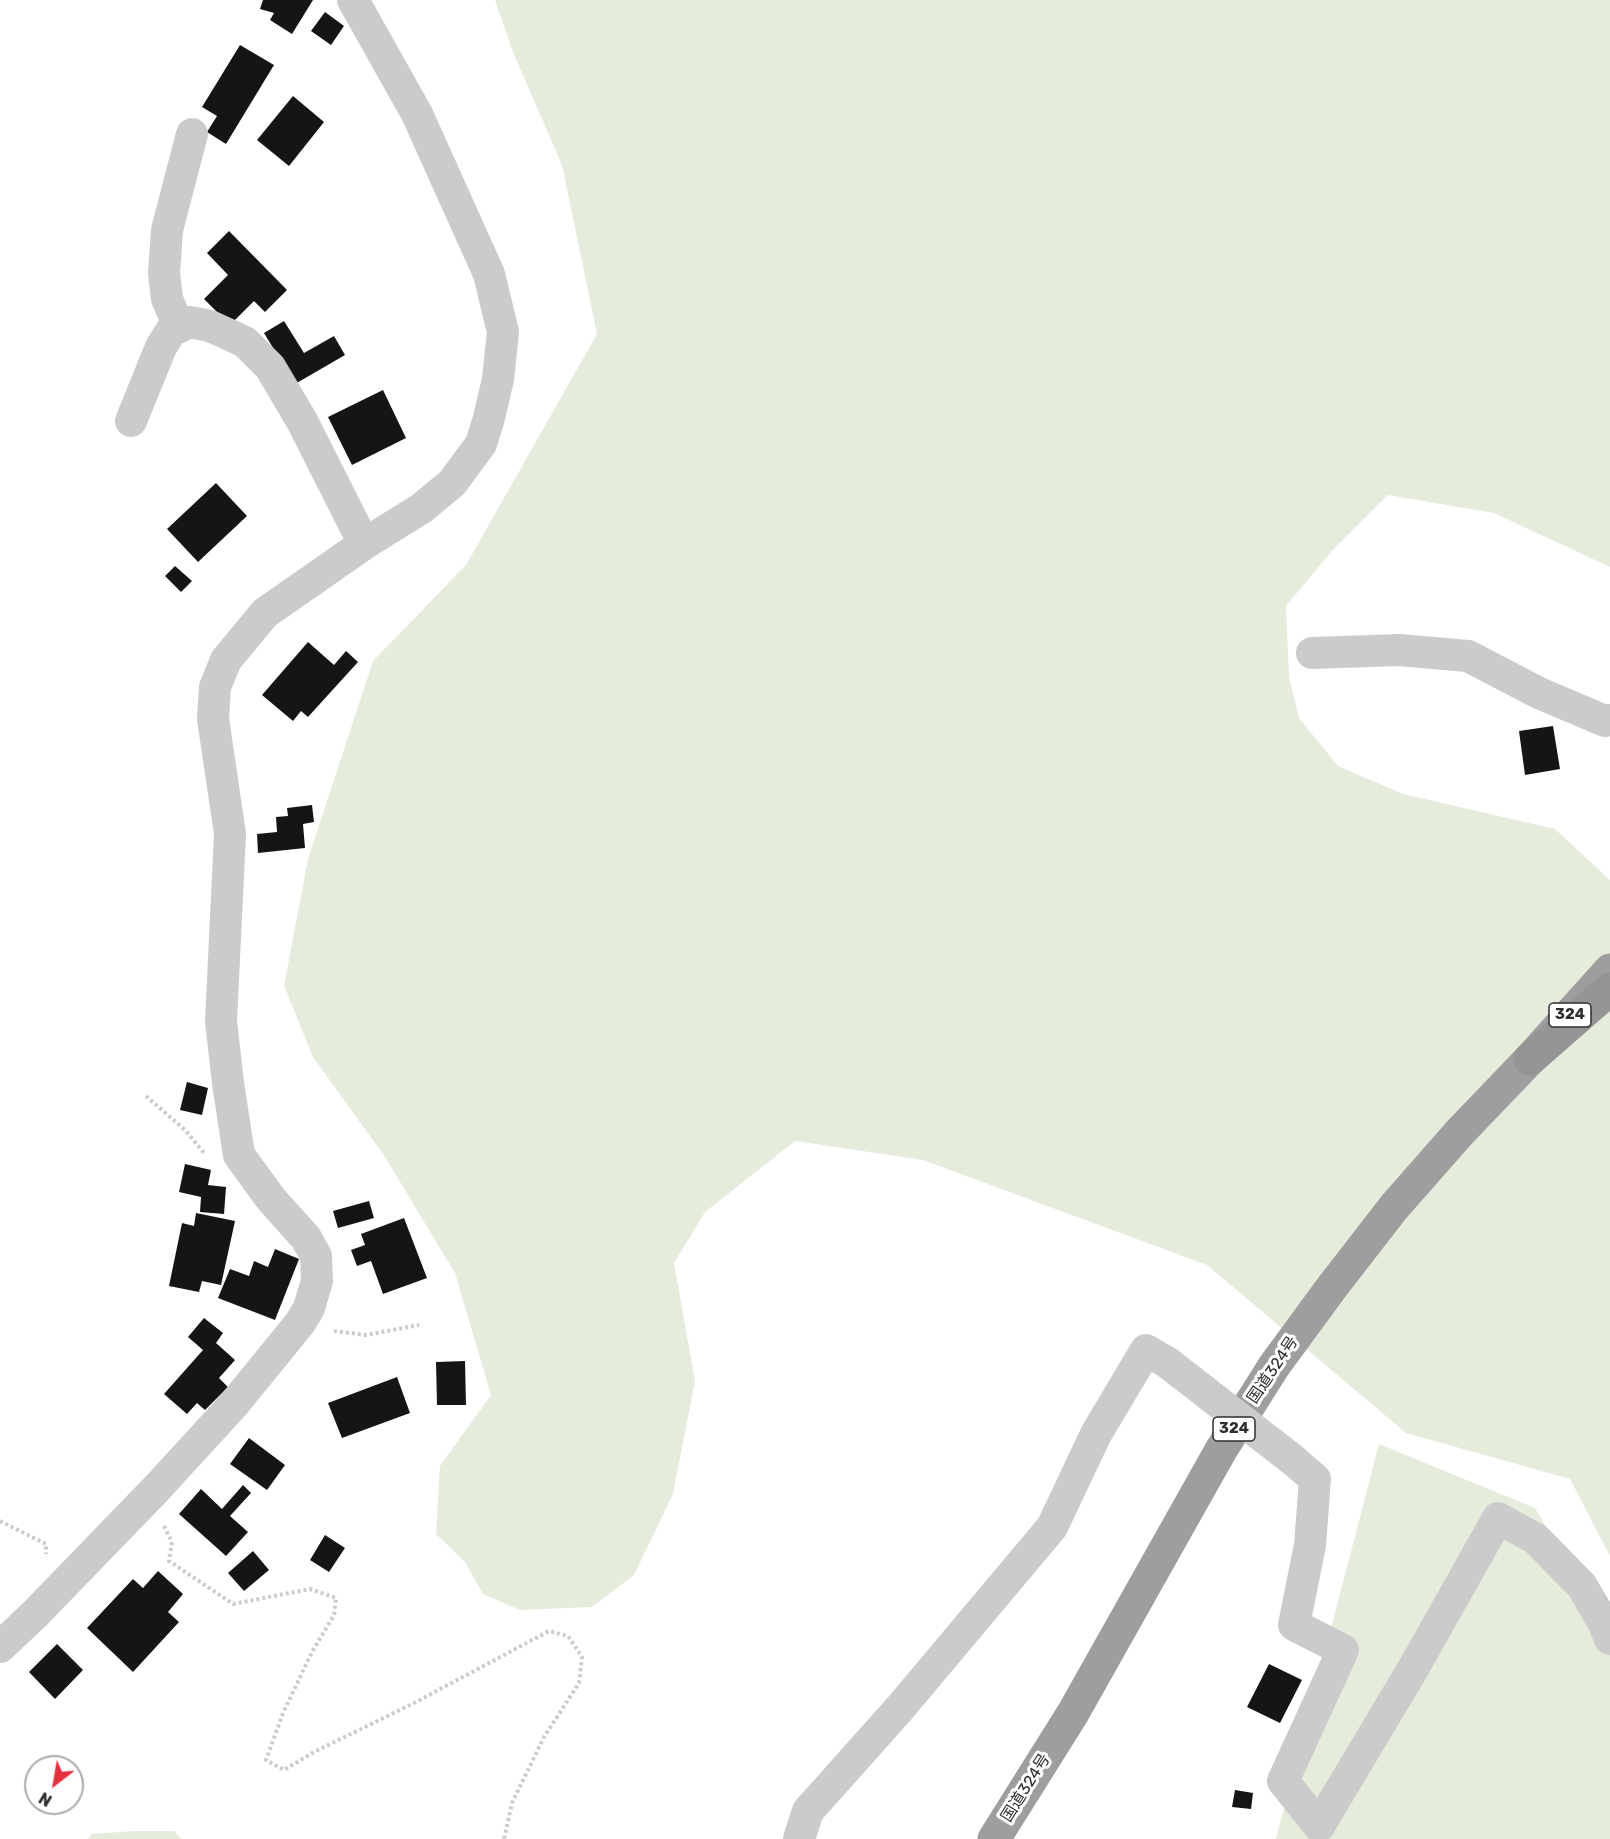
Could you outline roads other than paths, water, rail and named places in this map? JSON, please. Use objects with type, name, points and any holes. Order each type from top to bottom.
[{"type":"highway","name":"324","points":[[1530,1059],[1610,970]]},
{"type":"highway","name":"国道324号","points":[[993,1839],[1073,1713],[1221,1450],[1274,1366],[1394,1208],[1460,1132],[1530,1059],[1610,989]]},
{"type":"highway","name":"324","points":[[1530,1059],[1610,1002]]},
{"type":"street","points":[[0,1647],[49,1600],[234,1404],[300,1323],[309,1308],[317,1281],[316,1256],[306,1238],[271,1199],[239,1155],[221,1021],[230,834],[213,719],[215,687],[226,660],[265,613],[364,544],[422,508],[452,483],[481,444],[498,379],[503,332],[489,274],[422,125],[353,0]]},
{"type":"street","points":[[179,327],[166,299],[164,273],[167,230],[192,134]]},
{"type":"street","points":[[131,421],[161,347],[171,331],[190,322],[210,326],[244,342],[270,367],[302,421],[364,544]]},
{"type":"street","points":[[1312,653],[1398,650],[1468,656],[1539,693],[1605,721],[1610,720]]},
{"type":"street","points":[[799,1839],[808,1811],[900,1708],[1052,1527],[1096,1434],[1146,1350],[1168,1363],[1315,1479],[1310,1545],[1294,1625],[1343,1650],[1283,1781],[1319,1826],[1414,1667],[1498,1518],[1536,1539],[1582,1586],[1604,1622],[1610,1639]]}]
